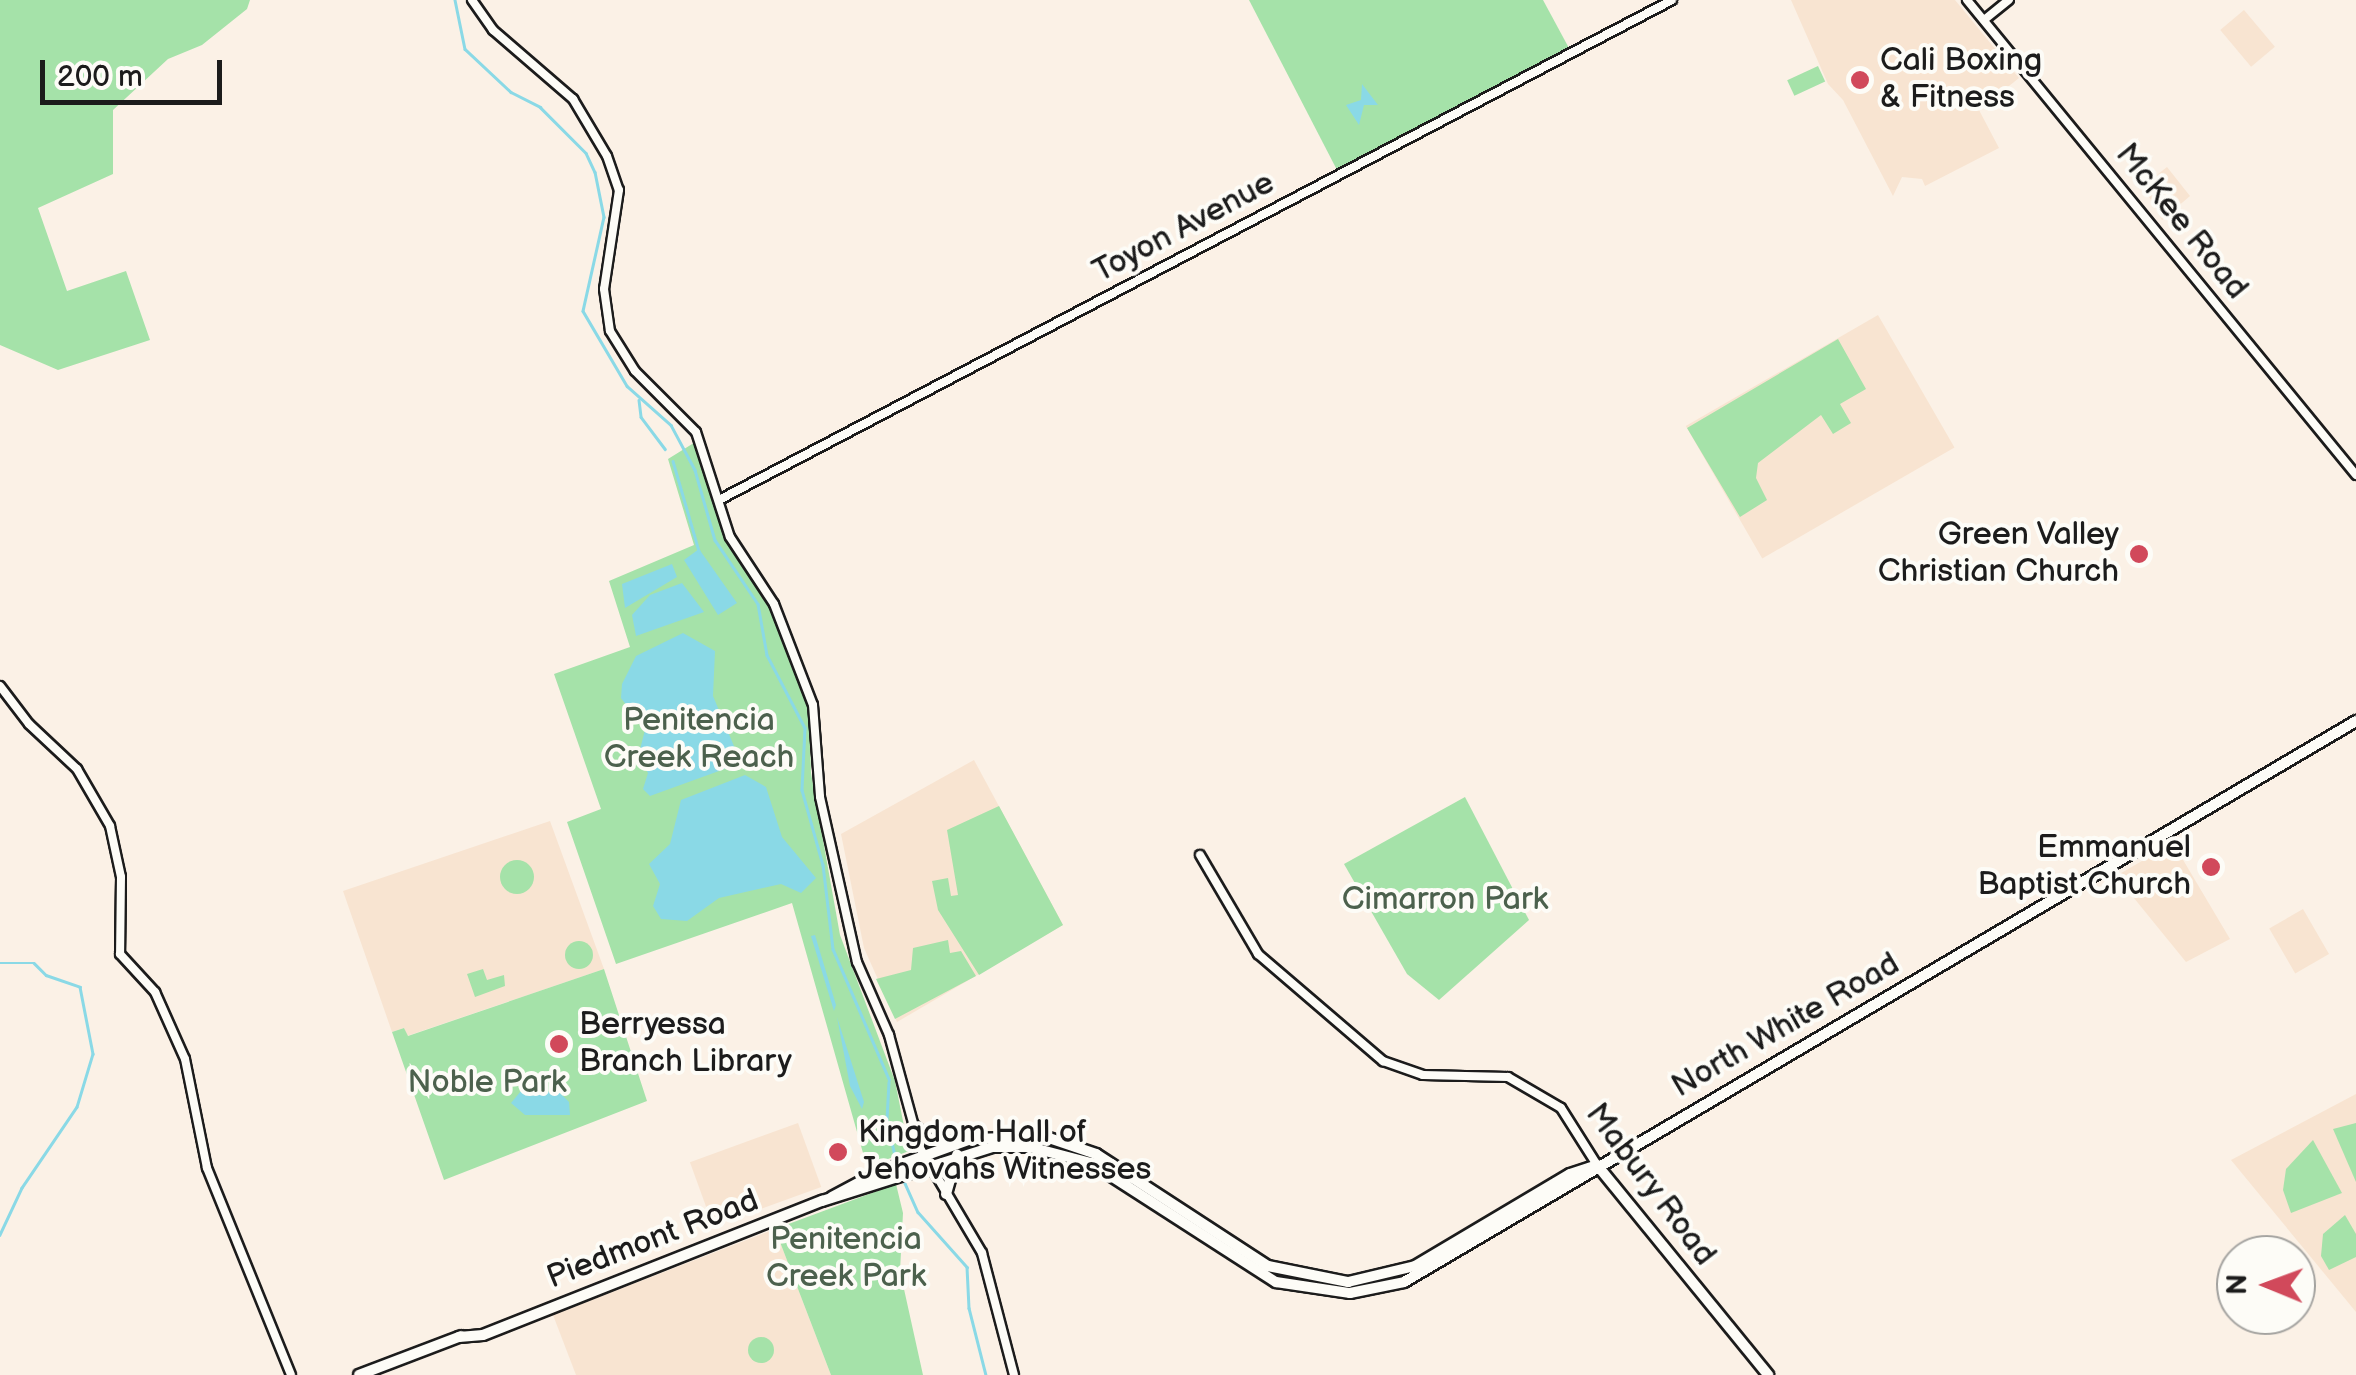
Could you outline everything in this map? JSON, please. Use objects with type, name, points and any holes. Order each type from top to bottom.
[{"type":"main road","name":"North White Road","points":[[907,1161],[1023,1146],[1064,1152],[1114,1176],[1276,1282],[1350,1293],[1380,1290],[1430,1270],[1597,1165],[2356,721]]},
{"type":"main road","points":[[914,1126],[932,1141],[962,1142]]},
{"type":"main road","name":"North White Road","points":[[911,1173],[926,1160],[962,1142],[1021,1134],[1069,1143],[1108,1161],[1257,1261],[1340,1282],[1415,1266],[1570,1174],[1597,1165]]},
{"type":"main road","points":[[946,1194],[957,1156]]},
{"type":"main road","name":"Piedmont Road","points":[[359,1375],[459,1337],[492,1329],[832,1197],[879,1178],[907,1161]]},
{"type":"main road","name":"Mabury Road","points":[[1597,1165],[1768,1375]]},
{"type":"main road","name":"Piedmont Road","points":[[879,1178],[911,1173]]},
{"type":"street","points":[[472,0],[493,30],[587,116],[619,190],[604,290],[610,331],[628,363],[696,432],[730,537],[774,604],[813,705],[816,774],[850,938],[889,1034],[926,1160],[982,1253],[1014,1375]]},
{"type":"street","name":"Toyon Avenue","points":[[719,500],[1672,0]]},
{"type":"street","name":"McKee Road","points":[[1967,0],[2356,475]]},
{"type":"street","points":[[1984,20],[2010,0]]},
{"type":"street","points":[[715,482],[744,488]]},
{"type":"street","points":[[0,686],[29,724],[77,769],[110,826],[121,876],[120,954],[155,992],[185,1059],[207,1168],[290,1375]]},
{"type":"street","name":"Mabury Road","points":[[1200,855],[1258,954],[1383,1061],[1423,1074],[1508,1077],[1561,1108],[1597,1165]]},
{"type":"shaded area","points":[[1791,0],[1955,0],[2019,78],[1979,110],[1999,148],[1925,186],[1922,179],[1902,177],[1893,196],[1843,100],[1828,84]]},
{"type":"shaded area","points":[[2244,10],[2275,47],[2251,67],[2220,30]]},
{"type":"shaded area","points":[[2167,167],[2190,196],[2162,220],[2143,186]]},
{"type":"shaded area","points":[[1878,315],[1954,448],[1762,559],[1686,426]]},
{"type":"shaded area","points":[[974,760],[1063,925],[897,1022],[864,948],[841,834]]},
{"type":"shaded area","points":[[550,821],[604,969],[407,1036],[404,1028],[392,1032],[343,891]]},
{"type":"shaded area","points":[[2173,843],[2230,939],[2186,962],[2116,876]]},
{"type":"shaded area","points":[[2303,909],[2329,954],[2295,974],[2269,928]]},
{"type":"shaded area","points":[[2356,1094],[2356,1312],[2316,1263],[2316,1235],[2293,1235],[2231,1160]]},
{"type":"shaded area","points":[[798,1123],[821,1187],[713,1226],[690,1162]]},
{"type":"shaded area","points":[[775,1229],[831,1375],[576,1375],[553,1315]]},
{"type":"green space","points":[[0,0],[250,0],[247,9],[202,45],[168,59],[113,110],[113,174],[38,208],[67,291],[126,271],[150,340],[58,370],[0,345]]},
{"type":"green space","points":[[1249,0],[1543,0],[1570,50],[1337,170]]},
{"type":"green space","points":[[1818,66],[1825,81],[1794,96],[1787,80]]},
{"type":"green space","points":[[1838,339],[1866,389],[1840,404],[1851,423],[1833,434],[1821,415],[1758,463],[1756,478],[1767,500],[1740,517],[1687,428]]},
{"type":"green space","name":"Penitencia Creek Reach","points":[[697,441],[726,538],[771,605],[809,708],[811,773],[840,935],[895,1081],[909,1151],[867,1167],[792,903],[616,964],[567,822],[601,809],[554,674],[630,647],[609,581],[694,545],[668,459]]},
{"type":"green space","name":"Cimarron Park","points":[[1465,797],[1529,920],[1439,1000],[1407,974],[1344,864]]},
{"type":"green space","points":[[999,806],[1063,925],[979,975],[938,910],[932,881],[948,878],[951,896],[958,895],[947,830]]},
{"type":"green space","points":[[517,860],[529,865],[534,877],[529,889],[517,894],[505,889],[500,877],[505,865]]},
{"type":"green space","points":[[948,940],[950,953],[961,951],[976,976],[895,1019],[876,979],[911,970],[913,948]]},
{"type":"green space","points":[[579,941],[589,945],[593,955],[589,965],[579,969],[569,965],[565,955],[569,945]]},
{"type":"green space","points":[[483,969],[487,980],[504,975],[505,986],[475,997],[467,974]]},
{"type":"green space","name":"Noble Park","points":[[604,969],[647,1101],[444,1180],[392,1032],[404,1028],[408,1036]]},
{"type":"green space","points":[[2356,1123],[2356,1182],[2333,1129]]},
{"type":"green space","points":[[2313,1140],[2342,1193],[2291,1213],[2283,1190],[2286,1169]]},
{"type":"green space","name":"Penitencia Creek Park","points":[[896,1184],[903,1213],[900,1271],[923,1375],[831,1375],[775,1229]]},
{"type":"green space","points":[[2345,1215],[2356,1234],[2356,1257],[2329,1270],[2321,1256],[2323,1234]]},
{"type":"green space","points":[[761,1337],[770,1341],[774,1350],[770,1359],[761,1363],[752,1359],[748,1350],[752,1341]]},
{"type":"water","points":[[1362,84],[1378,105],[1364,105],[1359,125],[1346,105],[1361,100]]},
{"type":"water","points":[[699,549],[737,603],[718,615],[684,560]]},
{"type":"water","points":[[672,564],[677,577],[625,608],[622,584]]},
{"type":"water","points":[[682,583],[704,612],[636,636],[632,615],[650,595]]},
{"type":"water","points":[[683,633],[715,651],[713,696],[739,758],[730,767],[650,796],[643,789],[648,773],[638,757],[645,730],[621,698],[622,684],[636,656]]},
{"type":"water","points":[[745,775],[766,787],[782,837],[816,878],[801,893],[781,884],[719,898],[687,921],[661,919],[653,906],[660,884],[649,864],[670,844],[681,800]]},
{"type":"water","points":[[815,935],[836,1005],[834,1011],[811,936]]},
{"type":"water","points":[[837,1017],[864,1102],[862,1109],[850,1086]]},
{"type":"water","points":[[521,1091],[559,1092],[569,1102],[570,1115],[525,1115],[511,1103]]},
{"type":"waterway","points":[[455,0],[465,49],[511,92],[540,107],[586,153],[595,172],[604,217],[583,311],[627,386],[671,425],[695,470],[715,540],[758,604],[767,655],[805,728],[802,790],[823,865],[833,949],[889,1079]]},
{"type":"waterway","points":[[639,400],[641,417],[665,449]]},
{"type":"waterway","points":[[673,461],[699,551]]},
{"type":"waterway","points":[[0,963],[34,963],[46,975],[80,987],[93,1054],[77,1107],[22,1188],[0,1235]]},
{"type":"waterway","points":[[889,1082],[887,1121],[897,1164]]},
{"type":"waterway","points":[[904,1181],[918,1212],[967,1267],[969,1308],[986,1375]]},
{"type":"place","name":"Cali Boxing & Fitness","points":[[1860,80]]},
{"type":"place","name":"Green Valley Christian Church","points":[[2139,554]]},
{"type":"place","name":"Emmanuel Baptist Church","points":[[2211,867]]},
{"type":"place","name":"Berryessa Branch Library","points":[[559,1044]]},
{"type":"place","name":"Kingdom Hall of Jehovahs Witnesses","points":[[838,1152]]}]
